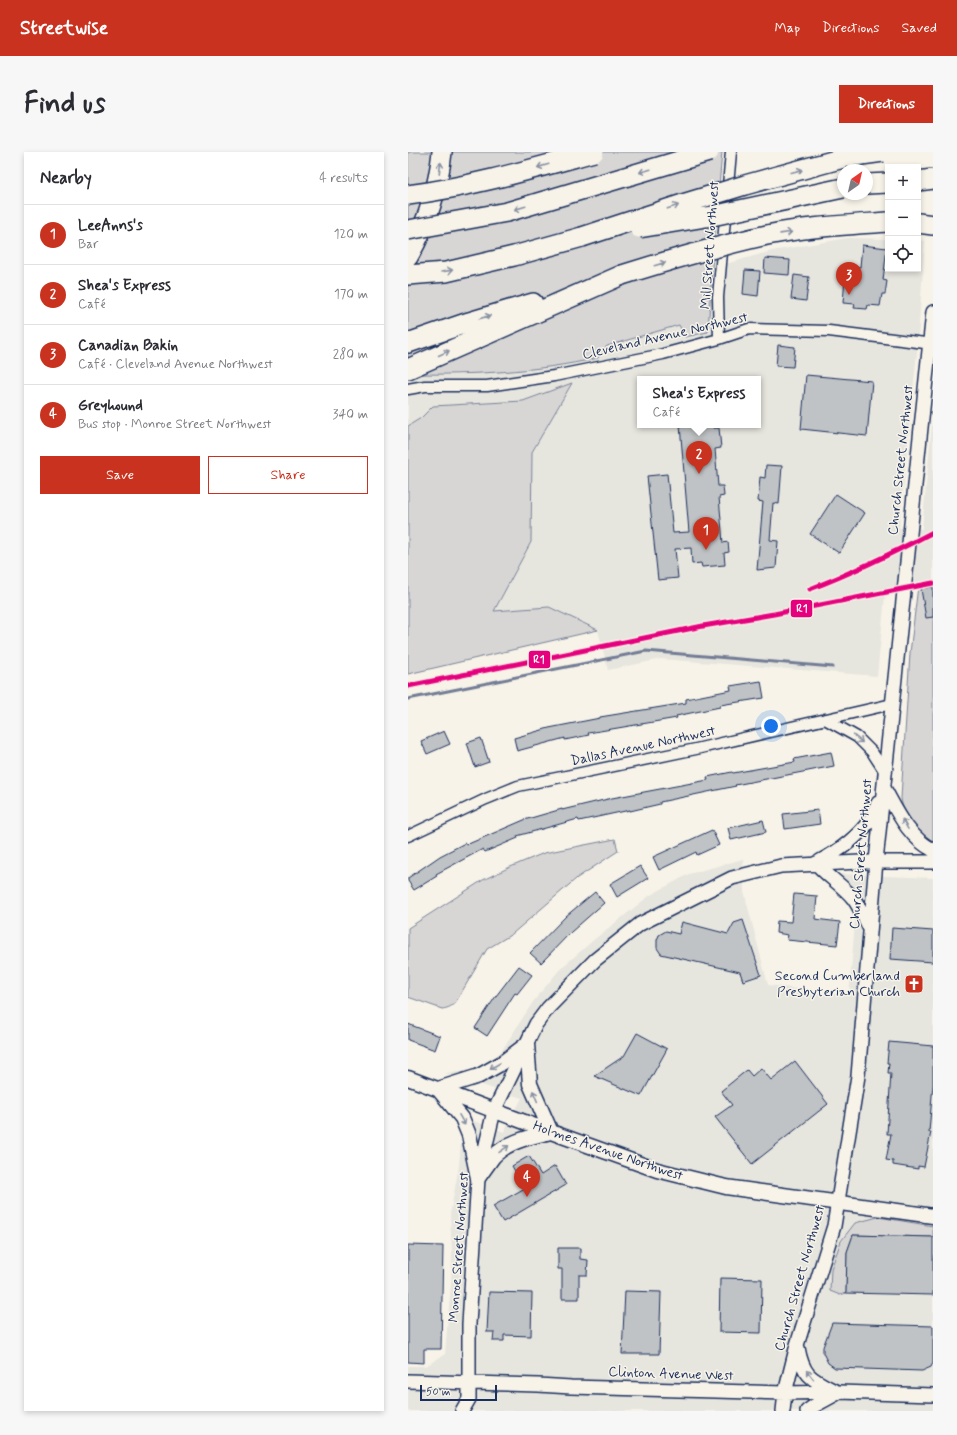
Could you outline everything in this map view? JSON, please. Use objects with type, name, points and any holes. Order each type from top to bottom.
[{"type":"highway","points":[[408,257],[422,230],[431,207],[436,189],[442,152]]},
{"type":"highway","points":[[408,195],[446,190],[490,180],[594,152]]},
{"type":"highway","points":[[408,230],[507,212],[709,152]]},
{"type":"highway","points":[[408,276],[446,272],[514,256],[582,237],[745,185],[847,157],[883,152]]},
{"type":"highway","points":[[921,180],[933,179]]},
{"type":"highway","points":[[873,184],[885,183]]},
{"type":"highway","points":[[582,237],[712,216],[837,189]]},
{"type":"highway","points":[[408,343],[469,322],[622,275],[768,235],[833,226],[885,222]]},
{"type":"highway","points":[[921,224],[933,225]]},
{"type":"highway","points":[[408,369],[622,275]]},
{"type":"main road","points":[[478,1178],[469,1135],[462,1118],[438,1089],[479,1076],[502,1063],[528,1044]]},
{"type":"main road","points":[[478,1178],[493,1158],[512,1143],[551,1132],[530,1084],[528,1044]]},
{"type":"main road","name":"Holmes Avenue Northwest","points":[[408,1078],[657,1170],[704,1183],[933,1216]]},
{"type":"street","name":"Mill Street Northwest","points":[[719,340],[718,297],[731,152]]},
{"type":"street","name":"Church Street Northwest","points":[[783,1411],[785,1393],[798,1345],[834,1226],[858,1076],[876,861],[931,344],[933,312]]},
{"type":"street","name":"Cleveland Avenue Northwest","points":[[408,389],[425,386],[487,386],[554,376],[663,354],[719,340],[749,329],[829,332],[931,344]]},
{"type":"street","name":"Dallas Avenue Northwest","points":[[408,836],[486,799],[518,786],[689,751],[892,704]]},
{"type":"street","points":[[825,719],[857,737],[872,752],[885,772]]},
{"type":"street","points":[[884,788],[908,829],[918,840],[933,850]]},
{"type":"street","points":[[870,930],[854,899],[844,888],[825,874],[816,863],[838,851],[856,836],[871,819],[884,788]]},
{"type":"street","name":"Monroe Street Northwest","points":[[468,1399],[469,1324],[478,1178],[494,1111],[528,1044],[536,1024],[548,1008],[561,993],[595,960],[640,924],[732,878],[781,866],[816,863],[876,861],[933,862]]},
{"type":"street","points":[[798,1345],[801,1363],[813,1380],[838,1392]]},
{"type":"street","name":"Clinton Avenue West","points":[[408,1381],[469,1382],[571,1388],[933,1395]]},
{"type":"street","points":[[807,1411],[838,1392]]},
{"type":"street","points":[[462,1411],[468,1399]]},
{"type":"street","points":[[468,1399],[475,1411]]},
{"type":"shaded area","points":[[408,152],[722,152],[708,332],[685,337],[679,325],[607,346],[598,358],[551,367],[504,372],[408,374]]},
{"type":"shaded area","points":[[848,238],[885,239],[885,272],[921,272],[921,240],[925,241],[917,352],[899,528],[922,529],[933,414],[933,583],[885,596],[877,676],[661,659],[608,670],[598,630],[549,607],[494,612],[531,542],[532,452],[572,383],[523,401],[433,406],[421,418],[408,426],[408,374],[460,375],[598,358],[607,346],[679,325],[685,337],[708,332],[712,268],[772,251]]},
{"type":"shaded area","points":[[572,383],[532,452],[531,542],[494,611],[549,607],[598,630],[408,674],[408,426],[421,418],[433,406],[523,401]]},
{"type":"shaded area","points":[[933,583],[933,841],[916,829],[905,811],[901,798],[910,653],[918,586]]},
{"type":"shaded area","points":[[615,839],[618,851],[577,878],[512,934],[487,949],[457,1000],[452,1005],[442,1009],[408,997],[408,928],[483,880],[508,868],[544,853]]},
{"type":"shaded area","points":[[743,859],[744,892],[768,985],[849,996],[855,922],[847,897],[832,884],[812,873],[933,878],[933,1411],[408,1411],[408,1366],[426,1366],[445,1354],[451,1284],[452,1253],[450,1215],[459,1166],[463,1117],[504,1132],[522,1098],[445,1073],[475,1071],[499,1055],[533,1002],[560,969],[649,896],[689,874]]},
{"type":"shaded area","points":[[878,1217],[933,1226],[933,1237],[853,1235],[847,1252],[846,1293],[840,1295],[830,1291],[831,1269],[841,1241],[855,1223]]},
{"type":"building","points":[[862,245],[885,248],[883,280],[887,281],[885,294],[882,294],[880,306],[868,305],[867,309],[854,308],[855,304],[843,303],[846,265],[860,267]]},
{"type":"building","points":[[765,258],[790,260],[789,275],[764,273]]},
{"type":"building","points":[[745,270],[760,271],[758,296],[743,294]]},
{"type":"building","points":[[794,275],[809,277],[806,301],[791,299]]},
{"type":"building","points":[[778,345],[795,347],[793,367],[776,366]]},
{"type":"building","points":[[806,375],[872,381],[867,436],[801,429]]},
{"type":"building","points":[[680,428],[719,428],[721,448],[715,449],[718,486],[723,486],[724,496],[719,497],[723,543],[728,542],[729,552],[724,553],[725,565],[702,567],[701,563],[692,564],[691,548],[675,549],[678,578],[658,580],[647,476],[667,474],[673,533],[689,532]]},
{"type":"building","points":[[766,465],[782,466],[779,504],[773,503],[770,540],[778,541],[776,568],[757,570],[763,502],[758,501],[760,477],[765,478]]},
{"type":"building","points":[[836,494],[865,513],[839,553],[810,534]]},
{"type":"building","points":[[933,587],[933,617],[926,618],[921,589]]},
{"type":"building","points":[[761,681],[764,698],[720,705],[720,707],[676,716],[677,718],[588,733],[589,735],[565,740],[565,738],[517,751],[514,738],[549,728],[600,717],[686,703],[686,699],[731,690],[730,686]]},
{"type":"building","points":[[444,731],[450,744],[427,754],[421,741]]},
{"type":"building","points":[[481,738],[489,762],[475,767],[467,743]]},
{"type":"building","points":[[831,752],[834,766],[735,785],[736,786],[660,802],[660,804],[630,811],[579,821],[578,819],[517,836],[518,838],[485,852],[483,849],[436,874],[437,876],[414,890],[408,881],[408,878],[440,856],[465,843],[466,845],[524,820],[562,809],[708,780],[707,777],[795,762],[794,759]]},
{"type":"building","points":[[818,810],[820,824],[785,829],[783,814]]},
{"type":"building","points":[[763,820],[766,832],[731,840],[728,828]]},
{"type":"building","points":[[712,830],[719,845],[697,855],[696,852],[659,870],[653,857]]},
{"type":"building","points":[[640,866],[648,878],[617,897],[610,884]]},
{"type":"building","points":[[595,892],[604,903],[571,932],[541,963],[530,953],[566,916]]},
{"type":"building","points":[[794,894],[817,896],[815,919],[840,922],[837,945],[787,940],[788,935],[776,933],[777,921],[791,922]]},
{"type":"building","points":[[743,920],[761,975],[743,981],[740,972],[661,954],[657,948],[657,940],[659,935],[666,931],[679,934],[682,922],[728,934],[734,923]]},
{"type":"building","points":[[892,928],[933,931],[933,962],[890,959]]},
{"type":"building","points":[[519,966],[532,975],[517,994],[515,993],[487,1036],[475,1028],[496,996]]},
{"type":"building","points":[[408,1024],[440,1036],[435,1050],[408,1040]]},
{"type":"building","points":[[637,1033],[667,1049],[641,1096],[594,1076],[624,1056]]},
{"type":"building","points":[[889,1042],[933,1046],[933,1084],[929,1132],[931,1132],[924,1167],[918,1166],[918,1169],[893,1165],[893,1161],[886,1160],[891,1134],[887,1134],[891,1073],[888,1073],[889,1063],[887,1063]]},
{"type":"building","points":[[795,1061],[828,1104],[752,1164],[715,1117],[732,1105],[721,1091],[747,1070],[752,1076],[761,1068],[771,1080]]},
{"type":"building","points":[[529,1156],[541,1175],[555,1166],[566,1185],[503,1222],[493,1206],[525,1188],[512,1166]]},
{"type":"building","points":[[853,1235],[933,1237],[933,1295],[846,1293],[847,1252]]},
{"type":"building","points":[[408,1245],[443,1246],[441,1349],[424,1349],[424,1363],[408,1362]]},
{"type":"building","points":[[558,1248],[580,1248],[580,1259],[588,1260],[587,1275],[579,1275],[579,1299],[562,1299],[562,1269],[558,1269]]},
{"type":"building","points":[[720,1278],[762,1279],[761,1333],[719,1332]]},
{"type":"building","points":[[625,1291],[661,1292],[659,1354],[622,1354]]},
{"type":"building","points":[[489,1292],[532,1293],[531,1336],[504,1335],[504,1341],[493,1341],[494,1332],[487,1332]]},
{"type":"building","points":[[832,1323],[933,1326],[933,1363],[931,1367],[922,1371],[835,1368],[828,1363],[823,1353],[823,1347]]},
{"type":"waterway","points":[[408,699],[646,651],[833,667]]},
{"type":"transit line","name":"R1","points":[[810,589],[903,548],[933,532]]},
{"type":"transit line","name":"R1","points":[[408,686],[703,626],[774,614],[933,583]]},
{"type":"place","name":"Canadian Bakin","points":[[849,295]]},
{"type":"place","name":"Shea's Express","points":[[699,474]]},
{"type":"place","name":"LeeAnns's","points":[[706,550]]},
{"type":"place","name":"Second Cumberland Presbyterian Church","points":[[914,984]]},
{"type":"place","name":"Greyhound","points":[[527,1197]]}]
